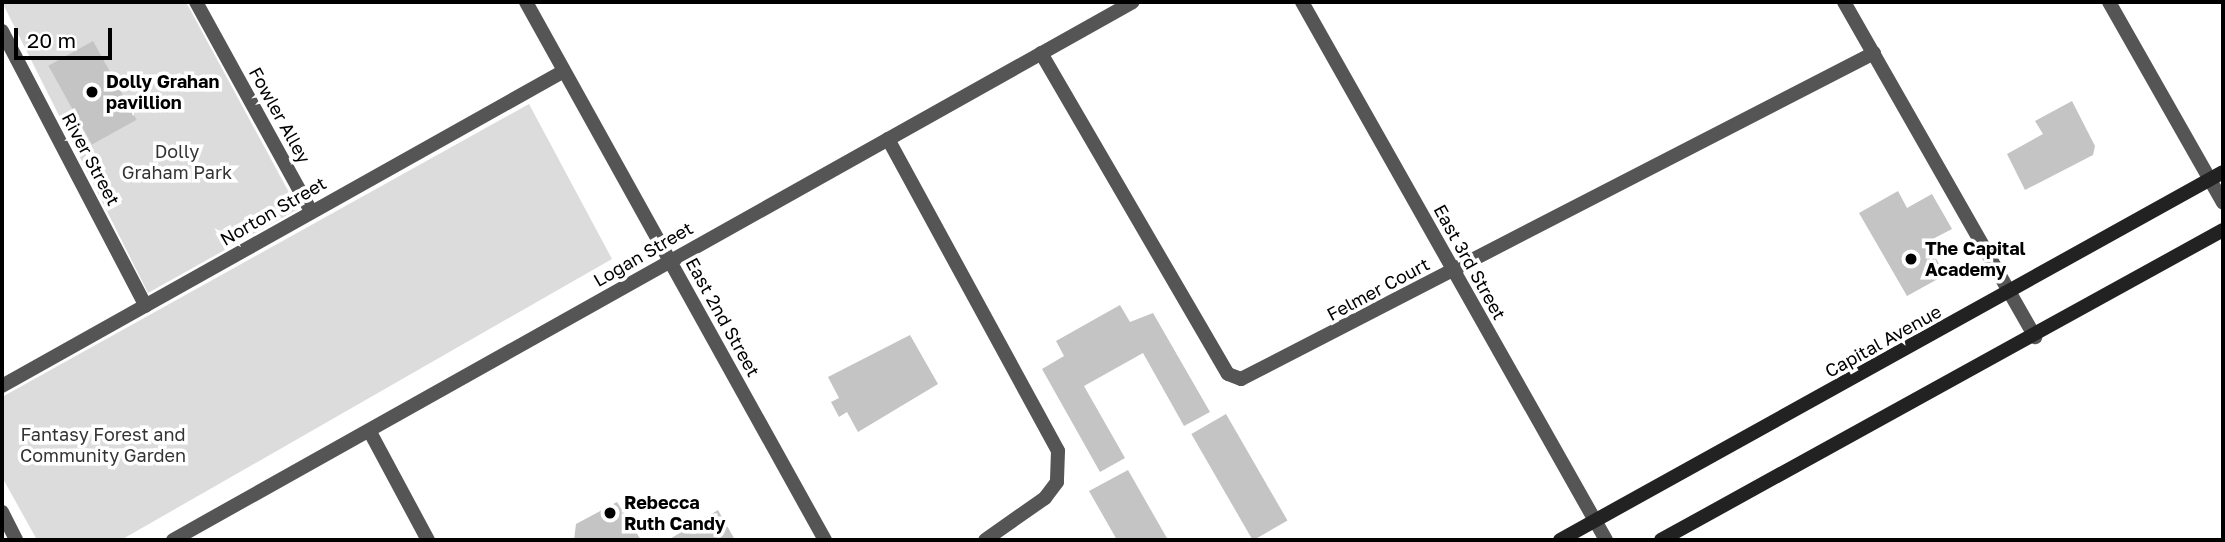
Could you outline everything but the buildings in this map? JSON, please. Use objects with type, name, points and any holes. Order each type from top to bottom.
[{"type":"main road","name":"Capital Avenue","points":[[1560,540],[2010,293],[2223,172]]},
{"type":"main road","points":[[1661,540],[2035,337],[2223,230]]},
{"type":"street","name":"Fowler Alley","points":[[196,2],[311,211]]},
{"type":"street","name":"East 2nd Street","points":[[526,2],[825,540]]},
{"type":"street","name":"Logan Street","points":[[173,540],[1133,2]]},
{"type":"street","name":"East 3rd Street","points":[[1302,2],[1606,540]]},
{"type":"street","points":[[1844,2],[2035,337]]},
{"type":"street","points":[[2109,2],[2223,203]]},
{"type":"street","name":"River Street","points":[[2,31],[146,306]]},
{"type":"street","name":"Felmer Court","points":[[1041,54],[1228,374],[1241,379],[1258,375],[1874,53]]},
{"type":"street","name":"Norton Street","points":[[2,386],[564,71]]},
{"type":"street","points":[[888,139],[1058,451],[1057,482],[1045,498],[985,540]]},
{"type":"street","points":[[370,432],[428,540]]},
{"type":"street","points":[[2,512],[16,540]]},
{"type":"green space","name":"Dolly Graham Park","points":[[2,2],[186,2],[298,209],[148,293]]},
{"type":"green space","name":"Fantasy Forest and Community Garden","points":[[529,104],[612,259],[121,540],[37,540],[2,477],[2,397]]},
{"type":"place","name":"Dolly Grahan pavillion","points":[[92,92]]},
{"type":"place","name":"The Capital Academy","points":[[1911,259]]},
{"type":"place","name":"Rebecca Ruth Candy","points":[[610,513]]}]
